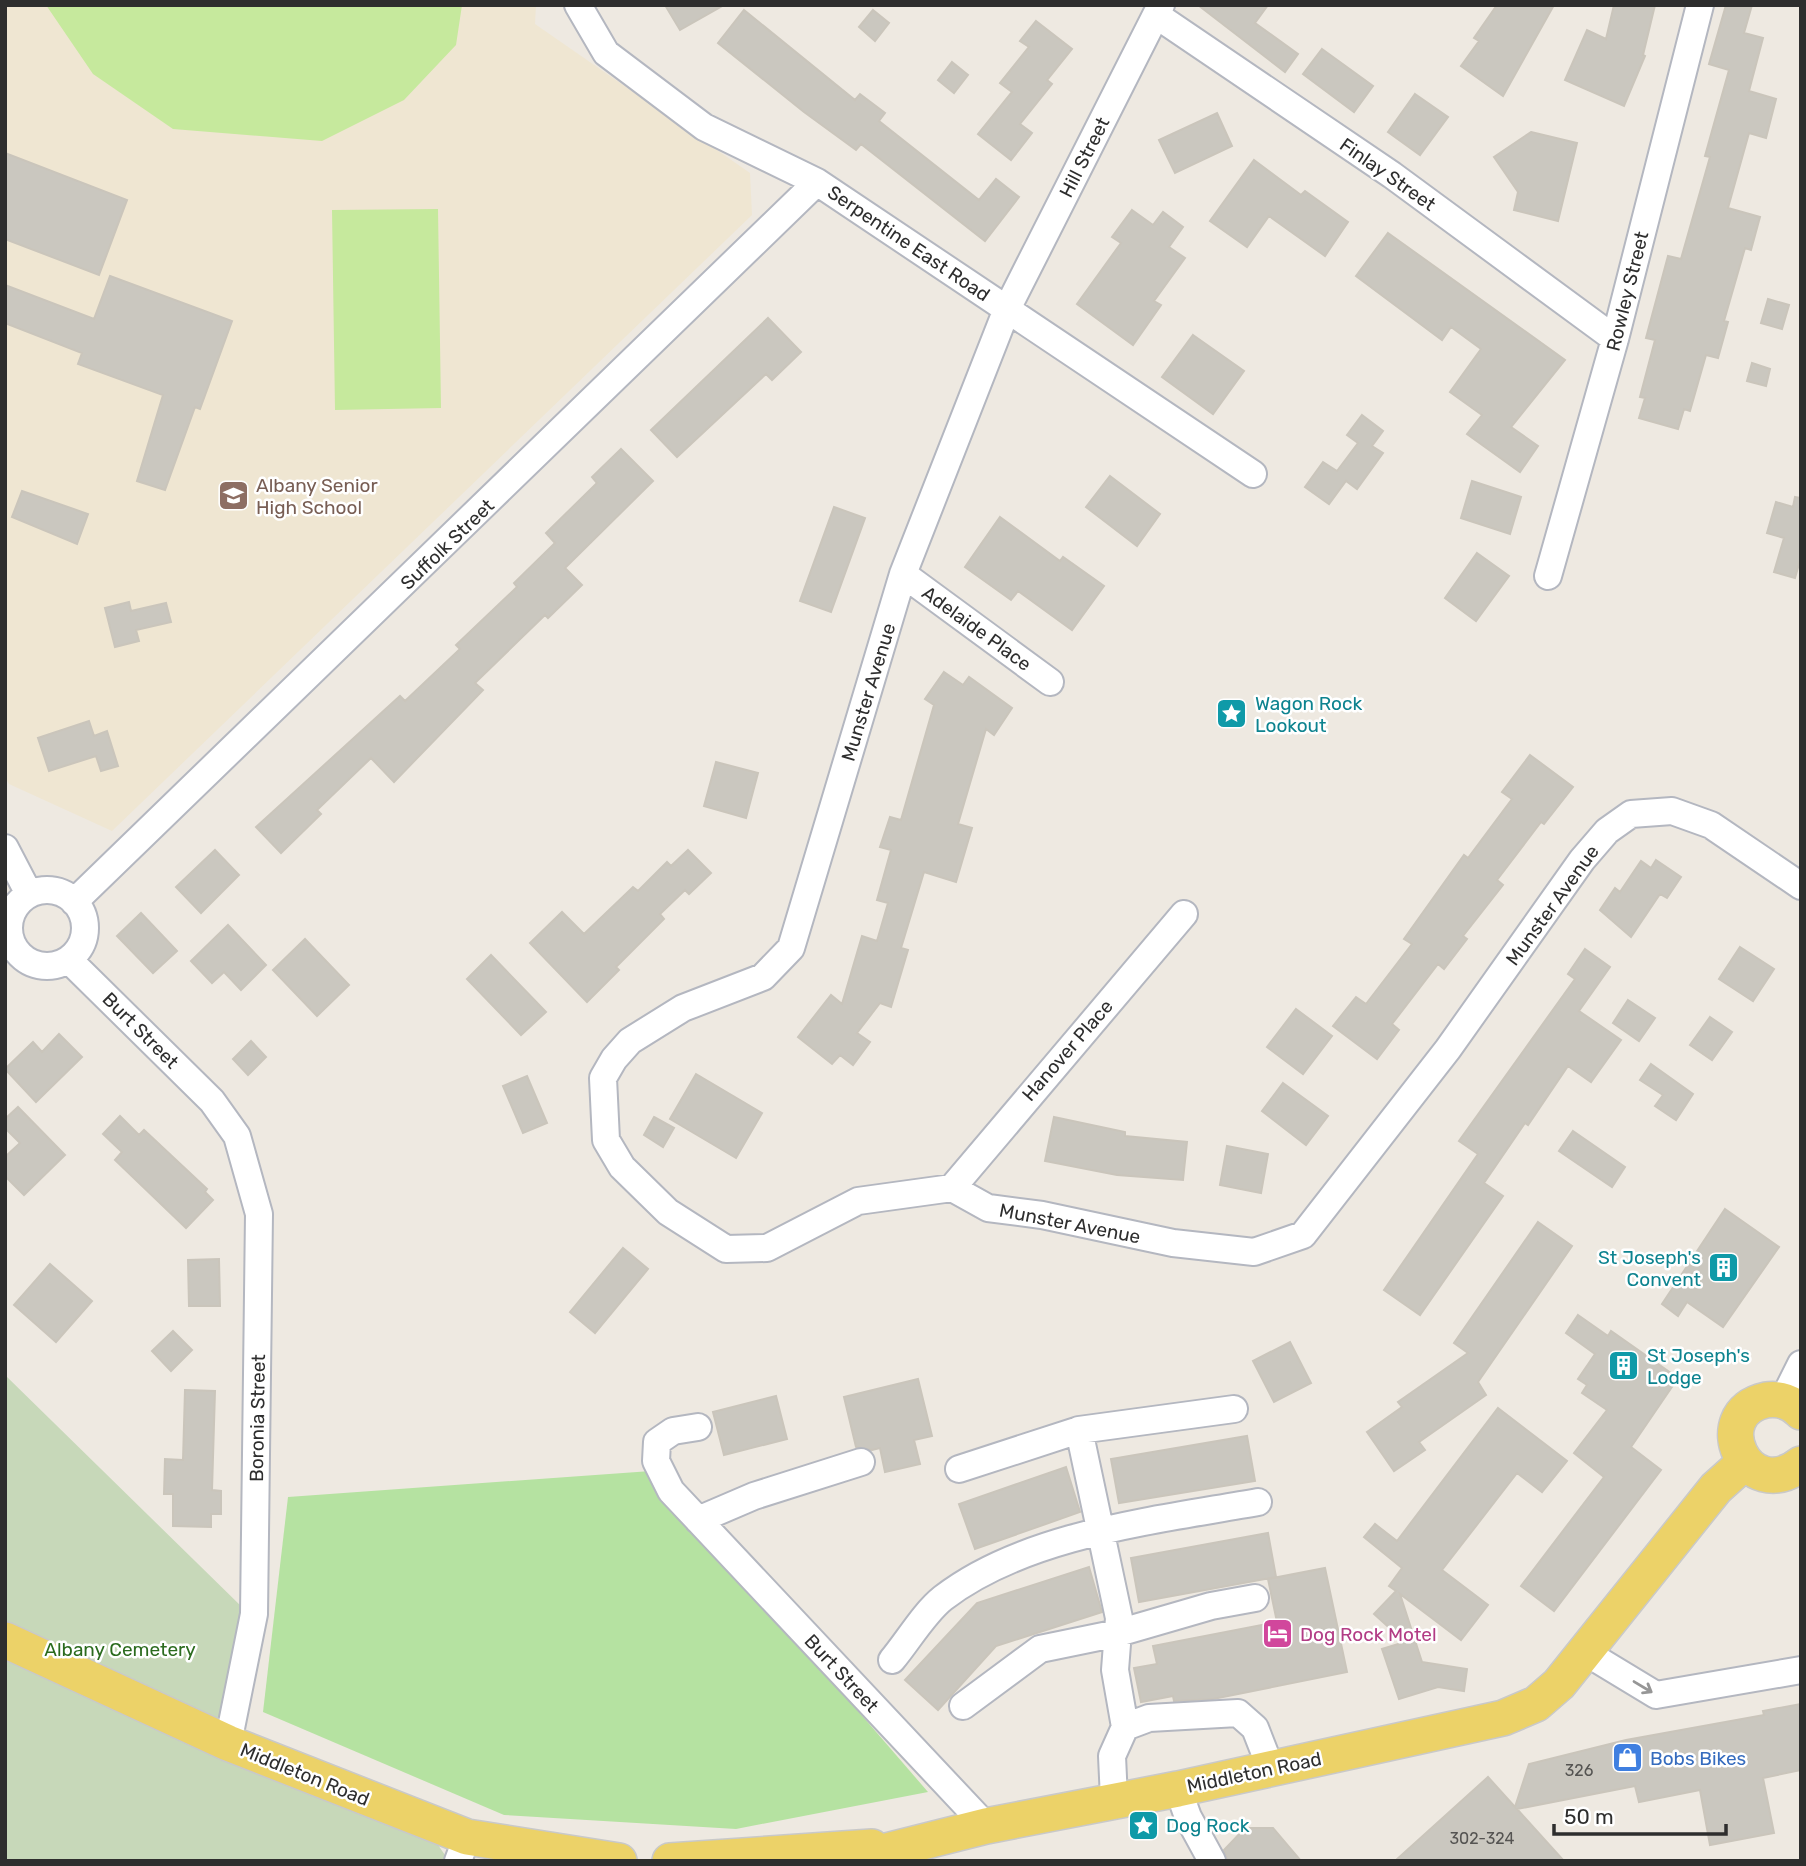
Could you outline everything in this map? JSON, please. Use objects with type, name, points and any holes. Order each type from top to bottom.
[{"type":"main road","points":[[1792,1406],[1756,1403],[1745,1412],[1738,1423],[1738,1450],[1745,1462],[1755,1471],[1794,1475]]},
{"type":"main road","name":"Middleton Road","points":[[847,1861],[900,1845],[986,1826],[1114,1799],[1178,1789],[1503,1718],[1536,1704],[1559,1684],[1716,1488],[1745,1462]]},
{"type":"main road","name":"Middleton Road","points":[[5,1640],[228,1743],[460,1855],[619,1861]]},
{"type":"main road","name":"Middleton Road","points":[[670,1861],[900,1845]]},
{"type":"street","name":"Serpentine East Road","points":[[578,5],[606,53],[704,127],[817,182],[1253,474]]},
{"type":"street","name":"Rowley Street","points":[[1548,576],[1615,339],[1700,5]]},
{"type":"street","name":"Finlay Street","points":[[1158,10],[1392,175],[1615,339]]},
{"type":"street","name":"Hill Street","points":[[1007,309],[1158,10]]},
{"type":"street","name":"Suffolk Street","points":[[74,902],[817,182]]},
{"type":"street","name":"Munster Avenue","points":[[1007,309],[904,574],[791,948],[763,977],[682,1009],[630,1041],[614,1059],[603,1078],[606,1140],[622,1167],[668,1212],[726,1248],[767,1248],[858,1201],[952,1188],[988,1208],[1042,1215],[1173,1242],[1254,1252],[1303,1235],[1448,1049],[1582,860],[1607,831],[1631,814],[1672,811],[1711,825],[1801,887]]},
{"type":"street","name":"Adelaide Place","points":[[904,574],[1050,682]]},
{"type":"street","points":[[5,848],[29,894]]},
{"type":"street","points":[[53,890],[74,902],[85,926],[78,951],[69,960],[59,965],[37,966],[12,961],[9,922],[13,911],[29,894],[53,890]]},
{"type":"street","name":"Hanover Place","points":[[952,1188],[1184,914]]},
{"type":"street","name":"Burt Street","points":[[69,960],[212,1101]]},
{"type":"street","name":"Boronia Street","points":[[212,1101],[237,1136],[259,1214],[254,1614],[228,1743]]},
{"type":"street","points":[[1792,1406],[1801,1364]]},
{"type":"street","points":[[959,1469],[1079,1430],[1234,1409]]},
{"type":"street","name":"Burt Street","points":[[698,1427],[673,1431],[657,1442],[656,1461],[671,1491],[986,1826]]},
{"type":"street","points":[[1079,1430],[1119,1618],[1115,1670],[1125,1727],[1112,1756],[1114,1799]]},
{"type":"street","points":[[698,1520],[754,1496],[861,1462]]},
{"type":"street","points":[[892,1660],[942,1599],[992,1567],[1101,1530],[1258,1502]]},
{"type":"street","points":[[963,1706],[1040,1649],[1118,1633],[1211,1605],[1255,1598]]},
{"type":"street","points":[[1585,1652],[1656,1695],[1801,1670]]},
{"type":"street","points":[[1125,1727],[1149,1718],[1238,1713],[1255,1728],[1271,1769]]},
{"type":"street","points":[[1178,1789],[1188,1817],[1212,1861]]},
{"type":"shaded area","name":"Albany Senior High School","points":[[5,5],[536,5],[535,24],[750,173],[752,215],[112,831],[9,784],[5,777]]},
{"type":"green space","points":[[46,5],[462,5],[456,45],[404,100],[322,141],[173,129],[93,74]]},
{"type":"green space","points":[[438,209],[441,408],[335,410],[332,210]]},
{"type":"green space","name":"Albany Cemetery","points":[[5,1375],[243,1608],[216,1749],[434,1839],[449,1861],[5,1861]]},
{"type":"green space","points":[[651,1471],[928,1792],[736,1829],[504,1815],[263,1712],[288,1497]]},
{"type":"building","points":[[665,5],[724,5],[680,30]]},
{"type":"building","points":[[1198,5],[1268,5],[1255,23],[1298,54],[1285,72]]},
{"type":"building","points":[[1497,5],[1554,5],[1503,96],[1461,66],[1479,41],[1474,38]]},
{"type":"building","points":[[1614,5],[1655,5],[1643,55],[1645,56],[1624,106],[1565,80],[1587,30],[1606,39]]},
{"type":"building","points":[[1726,5],[1752,5],[1744,33],[1763,38],[1749,91],[1776,99],[1766,138],[1749,133],[1728,208],[1760,217],[1751,250],[1745,248],[1724,321],[1728,322],[1718,358],[1706,355],[1690,411],[1684,409],[1678,429],[1639,418],[1645,398],[1640,397],[1655,340],[1646,338],[1668,256],[1681,259],[1710,157],[1705,156],[1729,70],[1709,64]]},
{"type":"building","points":[[744,10],[855,100],[860,94],[885,113],[879,121],[979,200],[996,179],[1019,197],[985,241],[861,144],[856,150],[804,112],[718,43]]},
{"type":"building","points":[[873,10],[889,23],[875,41],[859,27]]},
{"type":"building","points":[[1036,21],[1072,49],[1047,80],[1052,84],[1020,124],[1032,133],[1011,160],[978,134],[1012,92],[1000,83],[1029,47],[1020,41]]},
{"type":"building","points":[[1322,49],[1373,86],[1354,112],[1303,74]]},
{"type":"building","points":[[952,62],[968,75],[954,93],[938,80]]},
{"type":"building","points":[[1415,94],[1448,117],[1420,155],[1388,132]]},
{"type":"building","points":[[1217,113],[1232,146],[1175,173],[1159,140]]},
{"type":"building","points":[[1531,132],[1577,143],[1558,221],[1514,210],[1518,192],[1494,157]]},
{"type":"building","points":[[5,153],[127,200],[99,275],[5,239]]},
{"type":"building","points":[[1254,160],[1301,195],[1305,191],[1348,222],[1325,256],[1269,216],[1247,247],[1210,221]]},
{"type":"building","points":[[1132,210],[1153,225],[1163,212],[1183,227],[1169,247],[1185,258],[1154,301],[1161,305],[1133,345],[1077,304],[1121,243],[1112,237]]},
{"type":"building","points":[[1388,233],[1565,360],[1511,427],[1538,446],[1520,472],[1467,434],[1482,415],[1450,392],[1481,349],[1451,327],[1442,340],[1356,276]]},
{"type":"building","points":[[110,276],[232,321],[200,409],[195,407],[165,490],[137,481],[163,395],[78,364],[82,353],[5,323],[5,285],[94,319]]},
{"type":"building","points":[[1768,299],[1789,305],[1782,329],[1761,323]]},
{"type":"building","points":[[768,318],[801,352],[772,380],[766,374],[677,457],[651,430]]},
{"type":"building","points":[[1193,335],[1244,371],[1213,414],[1162,377]]},
{"type":"building","points":[[1752,363],[1770,369],[1766,386],[1747,381]]},
{"type":"building","points":[[1362,415],[1383,431],[1372,446],[1383,453],[1357,489],[1346,481],[1329,504],[1305,487],[1323,462],[1337,471],[1358,443],[1347,435]]},
{"type":"building","points":[[621,449],[653,481],[565,568],[582,585],[548,618],[545,615],[475,683],[483,690],[394,782],[371,758],[317,810],[321,814],[281,853],[256,827],[400,696],[405,701],[460,649],[456,645],[517,587],[514,583],[555,543],[546,533],[597,483],[592,477]]},
{"type":"building","points":[[1110,476],[1160,514],[1137,546],[1086,507]]},
{"type":"building","points":[[1472,481],[1521,497],[1510,534],[1461,518]]},
{"type":"building","points":[[22,491],[88,514],[77,544],[12,517]]},
{"type":"building","points":[[1795,497],[1801,498],[1801,557],[1795,578],[1774,572],[1784,538],[1767,533],[1776,502],[1793,507]]},
{"type":"building","points":[[834,507],[865,518],[831,612],[800,601]]},
{"type":"building","points":[[1000,517],[1060,561],[1063,557],[1104,586],[1072,630],[1018,591],[1011,600],[965,567]]},
{"type":"building","points":[[1477,553],[1509,576],[1476,621],[1445,598]]},
{"type":"building","points":[[129,602],[131,611],[166,603],[171,622],[136,630],[139,641],[115,647],[105,608]]},
{"type":"building","points":[[944,672],[963,685],[969,677],[1012,708],[994,735],[986,729],[958,824],[972,828],[956,882],[924,872],[901,948],[908,950],[891,1007],[880,1003],[857,1033],[870,1042],[853,1065],[840,1055],[832,1064],[798,1037],[831,995],[842,1004],[862,936],[877,941],[888,903],[877,900],[891,850],[880,847],[890,817],[901,820],[934,705],[925,699]]},
{"type":"building","points":[[89,721],[94,736],[107,731],[118,766],[101,771],[96,756],[49,771],[38,738]]},
{"type":"building","points":[[1530,755],[1573,787],[1544,824],[1541,822],[1497,880],[1503,885],[1463,936],[1467,939],[1444,969],[1438,964],[1392,1024],[1399,1030],[1377,1059],[1333,1026],[1356,997],[1366,1004],[1412,944],[1404,939],[1464,855],[1468,858],[1512,799],[1502,792]]},
{"type":"building","points":[[716,762],[758,773],[746,818],[704,806]]},
{"type":"building","points":[[215,850],[239,875],[201,913],[176,887]]},
{"type":"building","points":[[688,850],[711,873],[689,894],[685,890],[660,914],[664,919],[616,967],[619,970],[587,1002],[530,943],[562,912],[584,934],[633,887],[638,891],[667,862],[671,866]]},
{"type":"building","points":[[1656,860],[1681,877],[1667,898],[1660,894],[1631,937],[1600,910],[1615,888],[1620,892],[1641,861],[1651,868]]},
{"type":"building","points":[[141,913],[177,951],[153,973],[117,936]]},
{"type":"building","points":[[228,925],[266,965],[241,990],[224,972],[212,983],[191,961]]},
{"type":"building","points":[[305,939],[349,985],[317,1016],[273,970]]},
{"type":"building","points":[[1740,947],[1774,969],[1753,1001],[1719,979]]},
{"type":"building","points":[[1585,949],[1610,967],[1579,1011],[1621,1040],[1591,1082],[1568,1066],[1528,1125],[1525,1123],[1484,1183],[1503,1196],[1420,1315],[1384,1290],[1478,1154],[1459,1141],[1575,979],[1568,974]]},
{"type":"building","points":[[491,955],[546,1012],[521,1035],[467,979]]},
{"type":"building","points":[[1628,1000],[1655,1018],[1639,1041],[1613,1023]]},
{"type":"building","points":[[1296,1009],[1332,1036],[1303,1074],[1267,1047]]},
{"type":"building","points":[[1710,1017],[1732,1032],[1712,1060],[1690,1045]]},
{"type":"building","points":[[59,1034],[82,1057],[36,1102],[5,1069],[33,1042],[42,1052]]},
{"type":"building","points":[[251,1041],[266,1057],[248,1075],[233,1059]]},
{"type":"building","points":[[1651,1064],[1693,1094],[1676,1120],[1655,1106],[1663,1095],[1640,1080]]},
{"type":"building","points":[[696,1074],[762,1113],[736,1158],[670,1119]]},
{"type":"building","points":[[527,1076],[547,1123],[523,1133],[503,1086]]},
{"type":"building","points":[[1283,1083],[1328,1116],[1306,1145],[1262,1111]]},
{"type":"building","points":[[18,1107],[65,1155],[24,1195],[5,1176],[5,1157],[20,1143],[5,1128],[5,1119]]},
{"type":"building","points":[[120,1116],[139,1135],[144,1130],[207,1189],[205,1192],[213,1200],[186,1228],[115,1160],[122,1152],[103,1134]]},
{"type":"building","points":[[654,1117],[674,1128],[663,1147],[644,1135]]},
{"type":"building","points":[[1054,1117],[1125,1132],[1125,1136],[1187,1142],[1183,1180],[1117,1175],[1045,1161]]},
{"type":"building","points":[[1573,1131],[1625,1167],[1612,1187],[1559,1151]]},
{"type":"building","points":[[1227,1146],[1268,1154],[1261,1193],[1220,1185]]},
{"type":"building","name":"St Joseph's Convent","points":[[1725,1209],[1779,1247],[1723,1327],[1687,1302],[1678,1316],[1662,1304]]},
{"type":"building","points":[[1538,1222],[1572,1246],[1478,1382],[1486,1395],[1419,1442],[1425,1450],[1394,1471],[1367,1432],[1402,1407],[1398,1402],[1468,1353],[1454,1343]]},
{"type":"building","points":[[623,1248],[648,1269],[595,1333],[570,1312]]},
{"type":"building","points":[[219,1259],[220,1306],[189,1306],[188,1260]]},
{"type":"building","points":[[50,1264],[92,1301],[56,1342],[14,1305]]},
{"type":"building","points":[[1578,1315],[1608,1336],[1611,1331],[1678,1378],[1631,1447],[1661,1470],[1554,1611],[1521,1586],[1604,1477],[1574,1453],[1607,1410],[1582,1393],[1587,1385],[1578,1379],[1595,1354],[1566,1333]]},
{"type":"building","points":[[173,1331],[192,1350],[171,1371],[152,1351]]},
{"type":"building","points":[[1290,1342],[1311,1383],[1274,1402],[1253,1361]]},
{"type":"building","points":[[918,1379],[932,1436],[914,1440],[920,1464],[885,1472],[880,1448],[872,1450],[856,1447],[844,1397]]},
{"type":"building","points":[[185,1390],[215,1391],[212,1490],[221,1491],[221,1514],[211,1514],[211,1527],[173,1526],[173,1494],[164,1494],[165,1459],[183,1460]]},
{"type":"building","points":[[776,1396],[787,1439],[724,1455],[713,1412]]},
{"type":"building","points":[[1498,1408],[1567,1461],[1542,1492],[1517,1473],[1442,1570],[1488,1605],[1461,1640],[1400,1594],[1422,1662],[1467,1669],[1464,1691],[1438,1687],[1399,1699],[1382,1649],[1405,1642],[1374,1614],[1396,1591],[1389,1586],[1402,1568],[1364,1537],[1375,1524],[1397,1541]]},
{"type":"building","points":[[1247,1436],[1255,1481],[1119,1503],[1111,1459]]},
{"type":"building","points":[[1066,1467],[1080,1512],[975,1549],[959,1504]]},
{"type":"building","points":[[1268,1533],[1276,1577],[1139,1602],[1131,1558]]},
{"type":"building","points":[[1089,1567],[1102,1612],[996,1646],[938,1710],[905,1680],[977,1603]]},
{"type":"building","name":"Dog Rock Motel","points":[[1325,1568],[1347,1672],[1213,1699],[1174,1701],[1173,1696],[1141,1702],[1134,1668],[1157,1664],[1153,1646],[1277,1622],[1268,1579]]},
{"type":"building","points":[[1801,1704],[1801,1770],[1763,1778],[1774,1833],[1710,1845],[1700,1790],[1639,1802],[1635,1786],[1517,1809],[1564,1861],[1395,1861],[1488,1777],[1515,1807],[1529,1764],[1626,1740],[1764,1715],[1763,1711]]},
{"type":"building","points":[[1245,1828],[1273,1828],[1301,1861],[1228,1861],[1224,1850]]},
{"type":"place","name":"Albany Senior High School","points":[[233,496]]},
{"type":"place","name":"Wagon Rock Lookout","points":[[1232,714]]},
{"type":"place","name":"St Joseph's Convent","points":[[1724,1268]]},
{"type":"place","name":"St Joseph's Lodge","points":[[1624,1366]]},
{"type":"place","name":"Dog Rock Motel","points":[[1277,1634]]},
{"type":"place","name":"Bobs Bikes","points":[[1627,1758]]},
{"type":"place","name":"Dog Rock","points":[[1143,1825]]}]
